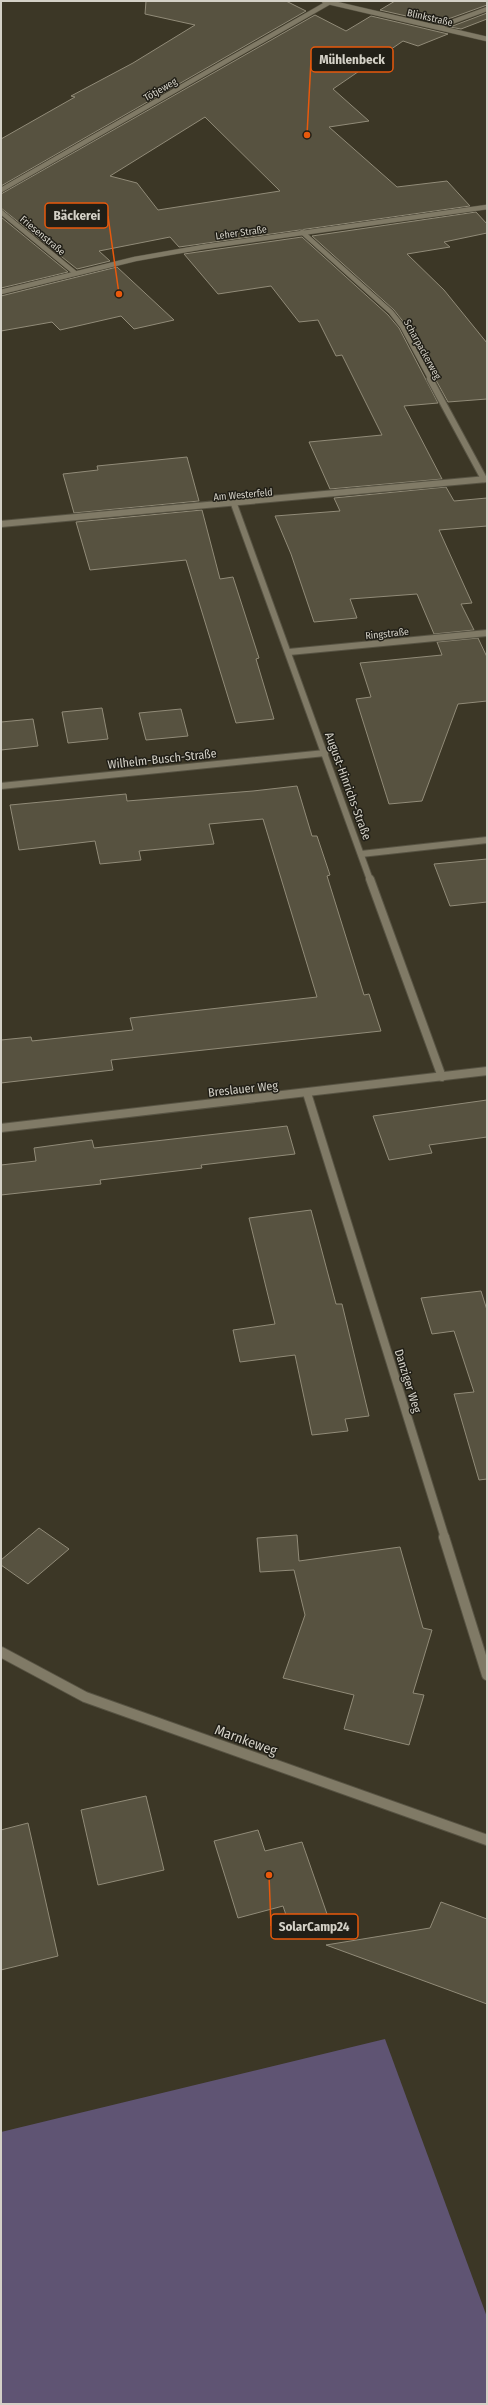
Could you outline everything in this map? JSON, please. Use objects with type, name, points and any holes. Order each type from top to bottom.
[{"type":"street","name":"Blinkstraße","points":[[325,2],[487,39]]},
{"type":"street","name":"Tötjeweg","points":[[1,190],[325,2]]},
{"type":"street","points":[[438,28],[487,9]]},
{"type":"street","name":"Leher Straße","points":[[1,292],[74,272],[202,247],[487,207]]},
{"type":"street","name":"Friesenstraße","points":[[1,212],[74,272]]},
{"type":"street","name":"Scharpackerweg","points":[[302,232],[394,317],[486,479]]},
{"type":"street","name":"Am Westerfeld","points":[[1,524],[234,504],[486,479]]},
{"type":"street","name":"August-Hinrichs-Straße","points":[[234,504],[442,1077]]},
{"type":"street","name":"Ringstraße","points":[[288,652],[487,633]]},
{"type":"street","name":"Wilhelm-Busch-Straße","points":[[1,786],[325,753]]},
{"type":"street","points":[[361,854],[487,840]]},
{"type":"street","name":"Breslauer Weg","points":[[1,1128],[487,1071]]},
{"type":"street","name":"Danziger Weg","points":[[307,1093],[487,1675]]},
{"type":"street","name":"Marnkeweg","points":[[1,1652],[85,1698],[487,1840]]},
{"type":"shaded area","points":[[385,2039],[487,2317],[487,2404],[1,2404],[1,2132]]},
{"type":"building","points":[[146,1],[286,1],[306,11],[1,186],[1,139],[75,97],[71,96],[133,63],[195,25],[145,14]]},
{"type":"building","points":[[395,1],[487,1],[487,5],[437,23],[380,10]]},
{"type":"building","points":[[487,13],[487,19],[461,29],[450,27]]},
{"type":"building","points":[[315,15],[346,31],[371,16],[448,34],[418,46],[403,41],[333,89],[369,121],[329,127],[397,187],[447,181],[470,206],[179,247],[170,237],[99,251],[110,261],[77,269],[1,208],[1,194]],"holes":[[[205,117],[280,191],[158,210],[137,183],[110,176]]]},
{"type":"building","points":[[476,212],[487,224],[487,233],[444,242],[450,247],[407,254],[444,290],[487,343],[487,399],[448,402],[405,324],[394,310],[312,236]]},
{"type":"building","points":[[1,217],[68,272],[1,288]]},
{"type":"building","points":[[302,237],[388,315],[399,328],[438,403],[404,406],[442,479],[330,489],[309,442],[382,435],[342,355],[336,356],[318,320],[299,322],[271,286],[218,294],[184,254]]},
{"type":"building","points":[[117,267],[174,320],[134,329],[121,316],[60,330],[52,322],[1,331],[1,296]]},
{"type":"building","points":[[187,457],[199,501],[74,513],[63,474],[98,470],[97,466]]},
{"type":"building","points":[[446,487],[454,501],[487,498],[487,526],[439,530],[472,603],[461,604],[474,630],[434,634],[417,594],[350,599],[357,618],[314,622],[291,554],[275,516],[340,511],[334,498]]},
{"type":"building","points":[[202,510],[220,579],[233,577],[259,658],[256,659],[274,719],[236,723],[186,560],[90,570],[76,522]]},
{"type":"building","points":[[478,638],[487,657],[487,701],[458,704],[422,801],[389,804],[356,699],[371,697],[360,663],[442,655],[437,642]]},
{"type":"building","points":[[102,708],[108,739],[68,743],[62,712]]},
{"type":"building","points":[[181,709],[188,736],[146,740],[139,713]]},
{"type":"building","points":[[33,719],[38,746],[1,750],[1,722]]},
{"type":"building","points":[[297,786],[312,836],[317,836],[330,875],[327,876],[364,995],[369,994],[381,1031],[111,1060],[113,1070],[1,1083],[1,1040],[31,1037],[32,1041],[133,1030],[130,1018],[317,997],[263,819],[209,824],[214,844],[139,851],[141,860],[100,864],[95,841],[19,850],[10,805],[126,794],[127,801]]},
{"type":"building","points":[[487,859],[487,902],[450,906],[434,864]]},
{"type":"building","points":[[487,1100],[487,1137],[429,1145],[432,1153],[389,1160],[373,1116]]},
{"type":"building","points":[[287,1126],[295,1154],[201,1165],[202,1168],[100,1180],[101,1184],[1,1195],[1,1165],[36,1161],[34,1148],[92,1140],[94,1148]]},
{"type":"building","points":[[311,1210],[336,1304],[342,1304],[369,1416],[345,1419],[348,1431],[312,1435],[295,1355],[240,1362],[233,1330],[275,1324],[249,1218]]},
{"type":"building","points":[[481,1291],[487,1310],[487,1479],[479,1480],[454,1394],[474,1392],[454,1331],[432,1334],[421,1298]]},
{"type":"building","points":[[39,1528],[69,1549],[28,1584],[1,1565],[1,1560]]},
{"type":"building","points":[[297,1535],[299,1561],[400,1547],[423,1628],[432,1630],[413,1693],[424,1695],[409,1745],[344,1729],[354,1695],[283,1678],[305,1615],[294,1570],[260,1572],[257,1538]]},
{"type":"building","points":[[146,1796],[164,1870],[98,1885],[81,1810]]},
{"type":"building","points":[[28,1823],[58,1956],[1,1970],[1,1830]]},
{"type":"building","points":[[258,1830],[265,1851],[302,1842],[327,1914],[289,1924],[283,1906],[238,1918],[214,1841]]},
{"type":"building","points":[[441,1902],[487,1919],[487,2004],[326,1945],[430,1928]]},
{"type":"place","name":"Mühlenbeck","points":[[307,135]]},
{"type":"place","name":"Bäckerei","points":[[119,294]]},
{"type":"place","name":"SolarCamp24","points":[[269,1875]]}]
